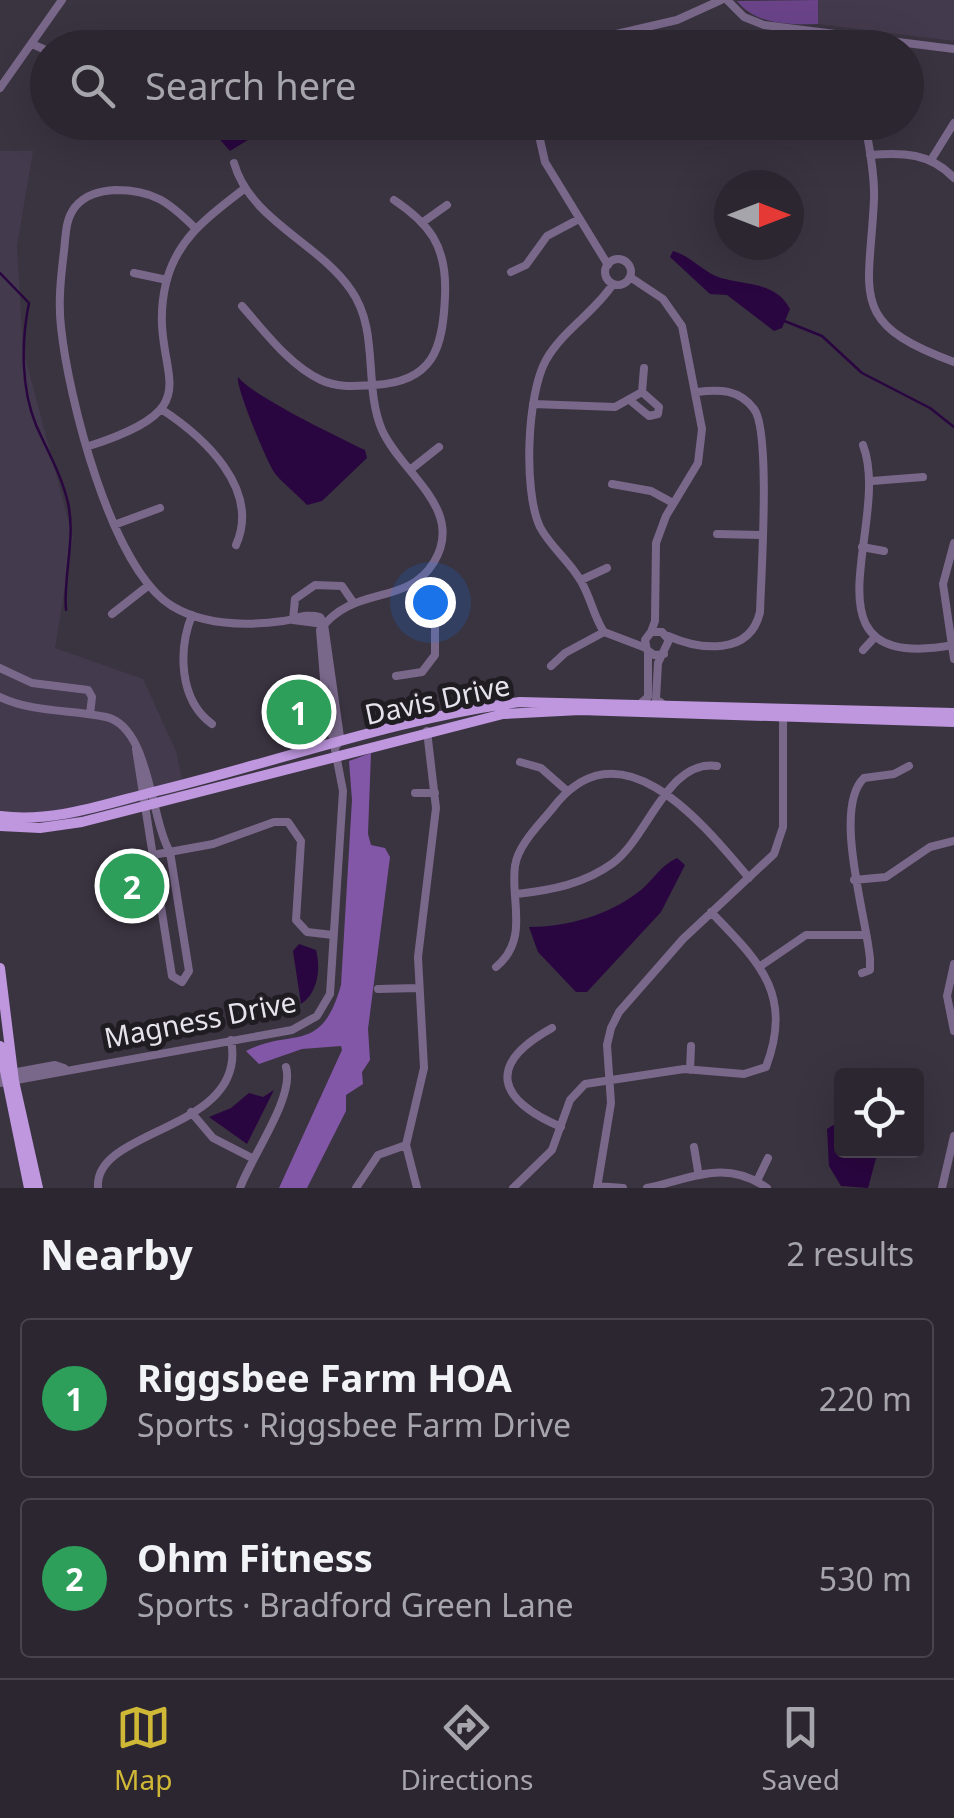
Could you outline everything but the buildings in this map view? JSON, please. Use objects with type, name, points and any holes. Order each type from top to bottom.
[{"type":"main road","name":"Davis Drive","points":[[0,816],[40,818],[148,799],[490,706],[549,700],[954,712]]},
{"type":"main road","name":"Davis Drive","points":[[338,750],[490,716],[561,710],[954,722]]},
{"type":"main road","name":"Davis Drive","points":[[0,826],[64,826],[148,799]]},
{"type":"main road","points":[[0,968],[6,1078],[38,1188]]},
{"type":"main road","points":[[0,1046],[29,1188]]},
{"type":"street","points":[[42,30],[62,0]]},
{"type":"street","points":[[634,30],[677,20],[724,0],[744,17],[764,26],[789,30]]},
{"type":"street","points":[[0,88],[30,47]]},
{"type":"street","points":[[924,47],[954,49]]},
{"type":"street","points":[[931,160],[954,124]]},
{"type":"street","points":[[539,140],[542,155],[608,265],[605,276],[613,284],[621,285],[630,277]]},
{"type":"street","points":[[868,140],[874,204],[866,271],[874,305],[886,325],[904,341],[954,362]]},
{"type":"street","points":[[870,156],[904,154],[931,160],[954,178]]},
{"type":"street","points":[[195,228],[162,198],[144,191],[96,193],[81,201],[70,216],[60,284],[60,324],[68,378],[127,554],[149,585],[170,605],[192,615],[242,624],[292,620],[324,624],[336,610],[353,602],[416,582],[437,556],[442,526],[437,505],[383,431],[366,322],[350,288],[244,189],[234,162]]},
{"type":"street","points":[[89,446],[139,429],[161,409],[170,384],[163,319],[167,280],[195,228],[244,189]]},
{"type":"street","points":[[242,306],[312,376],[340,386],[373,385],[414,375],[440,344],[445,273],[438,246],[423,222],[394,200]]},
{"type":"street","points":[[423,222],[447,205]]},
{"type":"street","points":[[511,272],[526,265],[547,236],[579,219]]},
{"type":"street","points":[[608,265],[624,261],[630,277],[658,294],[678,318],[688,341],[697,392],[701,450],[692,475],[673,503],[654,552],[656,621],[647,650],[648,696],[641,703]]},
{"type":"street","points":[[134,273],[167,280]]},
{"type":"street","points":[[613,284],[598,306],[549,355],[533,404],[533,506],[547,538],[581,580],[604,632],[647,650],[666,652],[685,644]]},
{"type":"street","points":[[533,404],[609,407],[632,402],[642,392],[644,368]]},
{"type":"street","points":[[632,402],[656,416],[659,407],[642,392]]},
{"type":"street","points":[[635,643],[649,634],[665,634],[685,644],[730,646],[755,628],[760,612],[763,438],[759,417],[734,393],[697,392]]},
{"type":"street","points":[[161,409],[200,436],[227,475],[244,514],[236,545]]},
{"type":"street","points":[[863,445],[872,482],[862,547],[860,608],[874,638],[906,651],[953,646]]},
{"type":"street","points":[[410,470],[439,447]]},
{"type":"street","points":[[872,482],[922,477]]},
{"type":"street","points":[[612,484],[651,491],[673,503]]},
{"type":"street","points":[[114,524],[160,508]]},
{"type":"street","points":[[717,534],[761,535]]},
{"type":"street","points":[[954,544],[943,584],[954,658]]},
{"type":"street","points":[[862,547],[884,551]]},
{"type":"street","points":[[581,580],[607,568]]},
{"type":"street","points":[[396,676],[422,672],[436,654],[435,619],[416,582]]},
{"type":"street","points":[[292,620],[295,599],[315,584],[342,586],[353,602]]},
{"type":"street","points":[[112,614],[149,585]]},
{"type":"street","points":[[192,615],[184,640],[184,671],[200,713],[212,724]]},
{"type":"street","points":[[656,621],[665,634],[666,652],[658,663],[656,698],[663,704]]},
{"type":"street","name":"Magness Drive","points":[[6,1078],[292,1030],[322,1010],[330,994],[343,792],[324,684],[320,630],[324,624]]},
{"type":"street","points":[[551,666],[565,653],[604,632]]},
{"type":"street","points":[[863,650],[874,638]]},
{"type":"street","points":[[0,668],[32,682],[88,690],[92,696],[90,714]]},
{"type":"street","points":[[0,697],[28,708],[90,714],[120,723],[136,749],[148,799],[172,976],[182,982],[190,971],[170,852],[148,799]]},
{"type":"street","points":[[623,1188],[597,1187],[610,1112],[607,1044],[618,1012],[712,912],[774,854],[782,832],[782,719]]},
{"type":"street","points":[[418,1188],[406,1144],[424,1068],[418,988],[436,793],[426,731]]},
{"type":"street","points":[[520,762],[541,768],[566,790]]},
{"type":"street","points":[[518,894],[560,888],[605,868],[642,834],[664,796],[691,769],[716,766]]},
{"type":"street","points":[[862,973],[870,970],[854,880],[857,784],[869,776],[894,774],[909,766]]},
{"type":"street","points":[[496,967],[504,960],[513,935],[518,894],[514,870],[518,856],[566,790],[593,774],[616,771],[641,778],[707,829],[749,878]]},
{"type":"street","points":[[415,793],[436,793]]},
{"type":"street","points":[[153,855],[213,844],[274,822],[292,824],[302,841],[296,920],[307,932],[333,935]]},
{"type":"street","points":[[854,880],[886,877],[930,847],[954,842]]},
{"type":"street","points":[[514,1188],[552,1150],[579,1088],[609,1078],[637,1079],[690,1070],[744,1074],[766,1067],[774,1045],[774,1000],[762,965],[712,912]]},
{"type":"street","points":[[165,930],[182,927]]},
{"type":"street","points":[[762,965],[806,935],[866,934]]},
{"type":"street","points":[[168,948],[185,945]]},
{"type":"street","points":[[954,964],[947,996],[954,1031]]},
{"type":"street","points":[[378,989],[418,988]]},
{"type":"street","points":[[552,1028],[521,1050],[510,1068],[508,1082],[520,1106],[561,1127]]},
{"type":"street","points":[[98,1188],[99,1171],[109,1157],[191,1112],[228,1082],[234,1068],[230,1040]]},
{"type":"street","points":[[690,1046],[690,1070]]},
{"type":"street","points":[[240,1188],[280,1105],[289,1077],[286,1067]]},
{"type":"street","points":[[191,1112],[213,1138],[252,1158]]},
{"type":"street","points":[[942,1188],[954,1136]]},
{"type":"street","points":[[356,1188],[378,1155],[406,1144]]},
{"type":"street","points":[[694,1148],[698,1172]]},
{"type":"street","points":[[757,1181],[768,1158]]},
{"type":"street","points":[[647,1188],[698,1172],[726,1171],[767,1188]]},
{"type":"street","points":[[686,1176],[691,1188]]},
{"type":"shaded area","points":[[818,0],[954,0],[954,41],[924,37],[924,30],[866,30],[818,24]]},
{"type":"shaded area","points":[[818,0],[818,24],[763,19],[737,1]]},
{"type":"shaded area","points":[[220,140],[248,140],[230,151]]},
{"type":"shaded area","points":[[0,151],[33,151],[17,246],[23,349],[73,538],[55,648],[143,679],[176,751],[185,792],[92,817],[33,824],[0,821]]},
{"type":"shaded area","points":[[673,251],[715,276],[777,294],[790,309],[782,328],[774,331],[727,295],[710,294],[670,257]]},
{"type":"shaded area","points":[[238,377],[278,405],[365,450],[367,458],[322,501],[307,505],[270,465]]},
{"type":"shaded area","points":[[371,753],[368,834],[371,845],[385,848],[390,857],[368,1029],[370,1060],[362,1072],[363,1084],[346,1095],[346,1111],[307,1188],[279,1188],[342,1050],[341,1046],[302,1049],[259,1064],[246,1051],[314,1031],[333,1007],[341,985],[352,800],[349,761]]},
{"type":"shaded area","points":[[677,858],[685,865],[661,912],[587,992],[576,992],[538,952],[529,927],[558,925],[602,913],[629,899]]},
{"type":"shaded area","points":[[299,944],[316,950],[318,964],[315,987],[301,1004],[293,951]]},
{"type":"shaded area","points":[[274,1090],[247,1144],[209,1117],[231,1108],[249,1093],[263,1097]]},
{"type":"shaded area","points":[[834,1124],[834,1158],[876,1158],[868,1188],[841,1186],[829,1166],[827,1129]]},
{"type":"waterway","points":[[0,273],[29,303],[24,349],[27,396],[62,483],[70,516],[66,610]]},
{"type":"waterway","points":[[782,320],[822,336],[862,373],[930,408],[954,427]]},
{"type":"place","name":"Riggsbee Farm HOA","points":[[299,712]]},
{"type":"place","name":"Ohm Fitness","points":[[132,886]]}]
